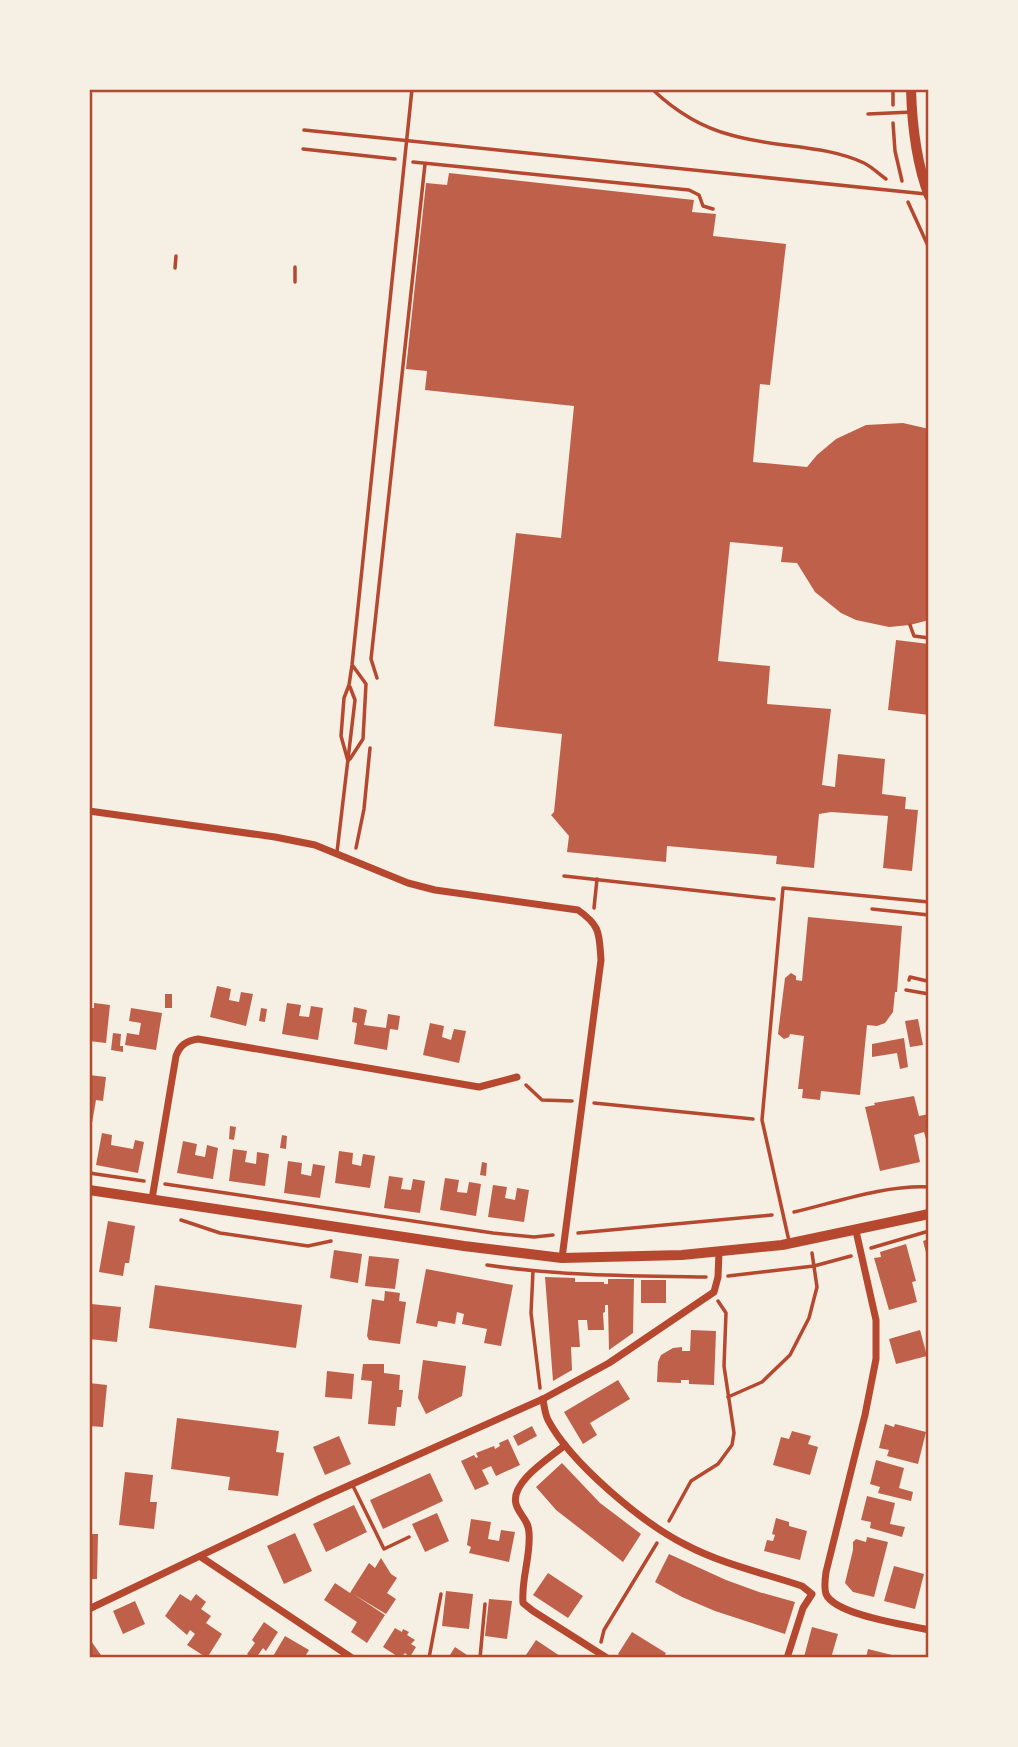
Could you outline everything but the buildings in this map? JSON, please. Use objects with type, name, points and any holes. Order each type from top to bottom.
[{"type":"main road","points":[[89,1190],[562,1258],[719,1252],[790,1243],[929,1214]]},
{"type":"street","points":[[911,89],[920,168],[928,195]]},
{"type":"street","points":[[89,811],[315,845],[408,883],[435,890],[578,910],[592,920],[599,937],[601,960],[562,1258]]},
{"type":"street","points":[[152,1199],[176,1056],[183,1044],[190,1041],[198,1039],[479,1087],[517,1077]]},
{"type":"street","points":[[856,1231],[876,1320],[876,1359],[826,1572],[825,1593],[845,1610],[929,1630]]},
{"type":"street","points":[[89,1609],[352,1484],[542,1399],[609,1363],[714,1292],[718,1277],[719,1252]]},
{"type":"street","points":[[542,1399],[547,1418],[565,1445],[625,1503],[664,1532],[710,1556],[802,1586],[812,1594],[825,1593]]},
{"type":"street","points":[[565,1445],[521,1482],[516,1492],[518,1509],[527,1521],[530,1533],[523,1602],[607,1658]]},
{"type":"street","points":[[201,1558],[352,1658]]},
{"type":"street","points":[[787,1658],[803,1608],[812,1594]]},
{"type":"lane","points":[[348,761],[341,736],[342,717],[352,665],[412,89]]},
{"type":"lane","points":[[868,114],[912,112]]},
{"type":"lane","points":[[304,130],[928,195]]},
{"type":"lane","points":[[348,761],[363,739],[366,684],[352,665]]},
{"type":"lane","points":[[337,853],[355,700],[349,685]]},
{"type":"lane","points":[[790,1243],[762,1120],[783,888],[929,902]]},
{"type":"lane","points":[[906,990],[929,994]]},
{"type":"lane","points":[[352,1484],[384,1549],[409,1537]]},
{"type":"lane","points":[[429,1658],[441,1594]]},
{"type":"lane","points":[[480,1658],[485,1604]]},
{"type":"path","points":[[652,89],[691,120],[718,132],[841,154],[866,164],[905,193]]},
{"type":"path","points":[[893,89],[895,151],[905,193],[929,248]]},
{"type":"path","points":[[303,149],[689,190],[699,195],[703,206],[713,209]]},
{"type":"path","points":[[377,680],[371,659],[425,164]]},
{"type":"path","points":[[175,268],[176,256]]},
{"type":"path","points":[[295,267],[295,282]]},
{"type":"path","points":[[910,625],[914,636],[929,638]]},
{"type":"path","points":[[353,860],[364,809],[370,744]]},
{"type":"path","points":[[564,876],[783,900]]},
{"type":"path","points":[[592,920],[597,879]]},
{"type":"path","points":[[863,908],[929,915]]},
{"type":"path","points":[[517,1077],[542,1100],[762,1120]]},
{"type":"path","points":[[89,1173],[534,1237],[782,1214],[885,1191],[914,1186],[929,1187]]},
{"type":"path","points":[[534,1237],[531,1313],[542,1399]]},
{"type":"path","points":[[728,1397],[762,1382],[790,1355],[809,1318],[817,1287],[812,1253]]},
{"type":"path","points":[[599,1653],[604,1630],[664,1532],[682,1494],[691,1482],[718,1464],[732,1444],[734,1433],[724,1366],[726,1313],[714,1292]]}]
